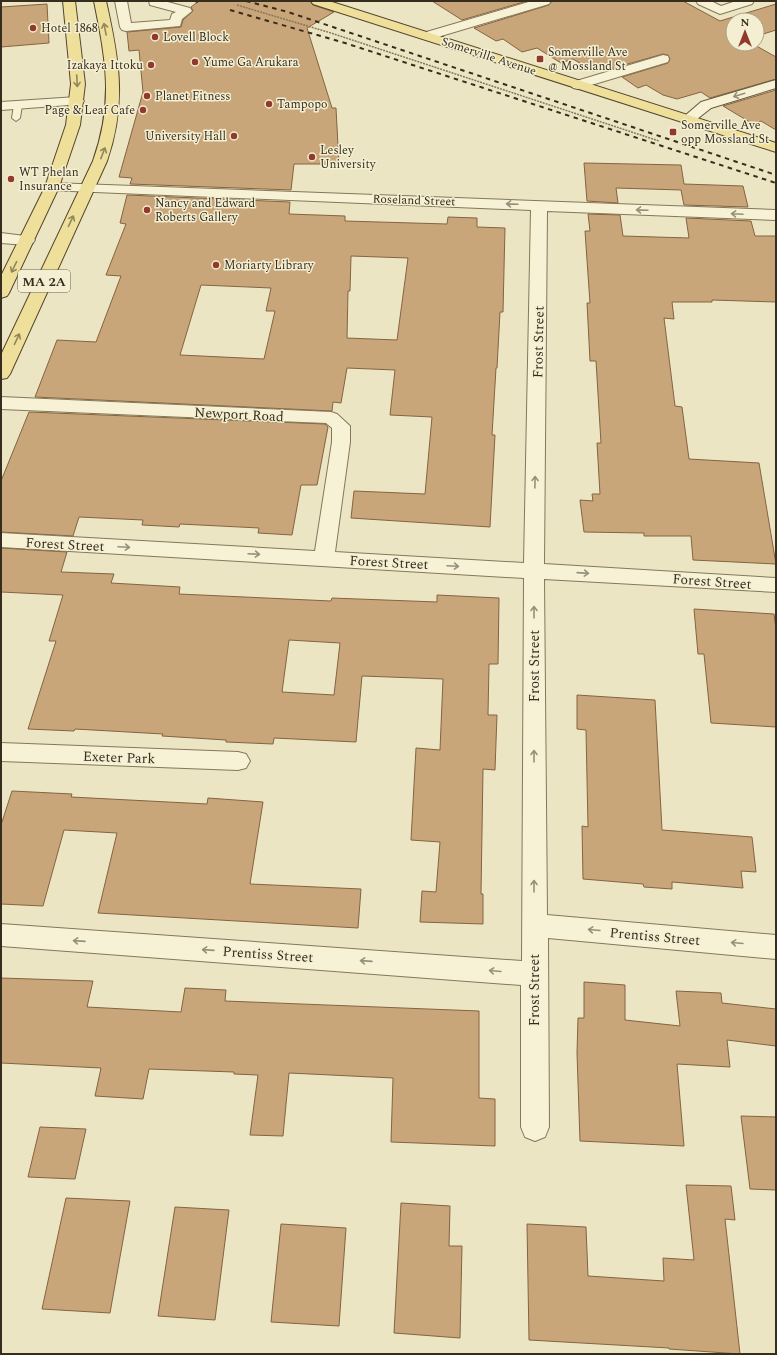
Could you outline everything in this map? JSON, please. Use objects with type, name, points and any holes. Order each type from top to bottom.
[{"type":"main road","name":"MA 2A","points":[[1,293],[52,187],[73,125],[77,101],[77,76],[69,1]]},
{"type":"main road","name":"MA 2A","points":[[1,374],[106,146],[111,128],[114,87],[100,1]]},
{"type":"main road","name":"Somerville Avenue","points":[[317,1],[776,148]]},
{"type":"street","points":[[121,1],[126,27],[176,23],[176,17],[186,10],[154,2],[156,1]]},
{"type":"street","points":[[427,36],[545,1]]},
{"type":"street","points":[[702,1],[720,10],[748,1]]},
{"type":"street","points":[[578,85],[663,59]]},
{"type":"street","points":[[686,120],[706,105],[776,84]]},
{"type":"street","points":[[1,106],[17,111],[77,101]]},
{"type":"street","name":"Roseland Street","points":[[52,187],[776,215]]},
{"type":"street","name":"Frost Street","points":[[535,1127],[534,570],[539,206]]},
{"type":"street","points":[[1,238],[27,240]]},
{"type":"street","name":"Newport Road","points":[[1,403],[331,418],[341,426],[341,442],[324,558]]},
{"type":"street","name":"Forest Street","points":[[1,540],[776,585]]},
{"type":"street","name":"Exeter Park","points":[[1,752],[238,762]]},
{"type":"street","name":"Prentiss Street","points":[[534,925],[776,946]]},
{"type":"street","name":"Prentiss Street","points":[[1,935],[534,974]]},
{"type":"path","points":[[237,5],[343,36],[659,140]]},
{"type":"building","name":"University Hall","points":[[199,1],[310,1],[313,5],[334,12],[307,28],[332,108],[336,108],[339,164],[294,164],[291,190],[130,184],[132,178],[119,177],[143,92],[139,50],[129,51],[127,32],[181,27],[183,20],[193,11],[191,7]]},
{"type":"building","points":[[432,1],[527,1],[462,20]]},
{"type":"building","points":[[552,1],[683,1],[720,21],[725,19],[725,52],[765,52],[765,51],[776,57],[776,79],[710,98],[701,92],[677,99],[663,95],[646,85],[638,88],[622,77],[668,63],[670,59],[668,55],[663,54],[610,69],[606,67],[593,71],[573,59],[561,63],[537,48],[522,52],[503,39],[496,41],[474,28],[549,5]]},
{"type":"building","points":[[47,4],[49,43],[1,47],[1,7]]},
{"type":"building","points":[[776,4],[776,30],[765,33],[765,12],[750,12]]},
{"type":"building","points":[[776,90],[776,130],[761,121],[753,124],[723,106]]},
{"type":"building","points":[[584,163],[681,165],[684,184],[743,186],[748,207],[684,205],[681,190],[616,188],[618,203],[587,201]]},
{"type":"building","points":[[127,195],[290,202],[289,214],[345,216],[345,221],[447,224],[448,217],[477,218],[477,227],[505,228],[503,312],[500,312],[492,435],[495,435],[490,527],[351,518],[354,491],[425,494],[432,417],[390,415],[395,370],[347,368],[341,403],[333,402],[332,411],[35,397],[57,340],[96,342],[121,276],[106,275],[126,224],[120,223]],"holes":[[[351,256],[408,258],[397,340],[347,338],[348,291],[350,291]],[[201,285],[271,288],[266,311],[275,311],[264,359],[180,355]]]},
{"type":"building","points":[[588,214],[620,215],[623,236],[689,238],[686,218],[751,221],[755,236],[776,236],[776,302],[712,300],[712,302],[672,302],[674,319],[664,318],[675,406],[682,407],[689,459],[759,463],[776,564],[693,560],[691,536],[644,536],[644,533],[584,532],[580,500],[593,501],[592,494],[600,494],[597,443],[601,443],[596,361],[590,361],[587,303],[590,303],[585,231],[590,231]]},
{"type":"building","points":[[29,412],[325,424],[328,427],[317,485],[301,485],[292,535],[258,533],[259,528],[180,524],[179,527],[142,525],[143,520],[79,517],[73,536],[1,532],[1,481]]},
{"type":"building","points":[[1,548],[67,552],[61,572],[114,574],[111,583],[180,587],[179,594],[331,601],[332,598],[437,602],[437,595],[499,598],[498,664],[489,664],[488,715],[497,715],[495,770],[483,769],[481,894],[483,894],[483,924],[420,922],[422,891],[436,892],[440,842],[411,840],[416,748],[440,750],[443,679],[362,676],[356,742],[274,738],[273,744],[226,742],[226,740],[162,736],[163,734],[75,729],[74,731],[28,729],[56,641],[49,641],[63,595],[1,592]],"holes":[[[289,640],[340,643],[334,695],[282,692]]]},
{"type":"building","points":[[694,609],[774,614],[776,629],[776,727],[711,723],[704,654],[698,654]]},
{"type":"building","points":[[577,695],[655,700],[662,830],[752,837],[756,872],[741,871],[743,888],[672,882],[672,889],[644,887],[643,884],[583,879],[582,826],[588,827],[586,730],[577,729]]},
{"type":"building","points":[[12,791],[72,794],[71,797],[207,804],[208,798],[263,802],[250,884],[361,889],[358,928],[98,913],[117,833],[64,830],[43,906],[1,904],[1,825]]},
{"type":"building","points":[[1,978],[93,981],[87,1007],[181,1012],[185,988],[226,990],[225,1001],[479,1011],[479,1098],[495,1099],[495,1146],[391,1142],[393,1078],[289,1073],[283,1136],[250,1135],[258,1075],[234,1074],[234,1072],[149,1069],[143,1099],[95,1096],[101,1068],[1,1063]]},
{"type":"building","points":[[584,982],[625,985],[625,1020],[680,1026],[676,991],[721,993],[722,1003],[776,1009],[776,1046],[727,1040],[730,1067],[677,1064],[684,1146],[580,1141],[577,1053],[578,1018],[584,1018]]},
{"type":"building","points":[[741,1116],[776,1117],[776,1190],[750,1189]]},
{"type":"building","points":[[40,1127],[86,1129],[75,1179],[28,1177]]},
{"type":"building","points":[[686,1185],[731,1186],[735,1220],[725,1219],[740,1354],[669,1348],[529,1340],[527,1224],[586,1227],[588,1276],[664,1281],[663,1258],[694,1260]]},
{"type":"building","points":[[66,1198],[130,1201],[110,1313],[42,1309]]},
{"type":"building","points":[[401,1203],[450,1206],[449,1246],[462,1246],[460,1338],[394,1333]]},
{"type":"building","points":[[175,1207],[229,1210],[215,1320],[158,1316]]},
{"type":"building","points":[[281,1224],[346,1228],[339,1326],[271,1322]]},
{"type":"railway","points":[[246,1],[288,12],[776,175]]},
{"type":"railway","points":[[230,10],[345,43],[776,183]]},
{"type":"place","name":"Hotel 1868","points":[[33,28]]},
{"type":"place","name":"Lovell Block","points":[[155,37]]},
{"type":"place","name":"Somerville Ave @ Mossland St","points":[[540,59]]},
{"type":"place","name":"Yume Ga Arukara","points":[[195,62]]},
{"type":"place","name":"Izakaya Ittoku","points":[[151,65]]},
{"type":"place","name":"Planet Fitness","points":[[147,96]]},
{"type":"place","name":"Tampopo","points":[[269,104]]},
{"type":"place","name":"Page & Leaf Cafe","points":[[143,110]]},
{"type":"place","name":"Somerville Ave opp Mossland St","points":[[673,132]]},
{"type":"place","name":"University Hall","points":[[234,136]]},
{"type":"place","name":"Lesley University","points":[[312,157]]},
{"type":"place","name":"WT Phelan Insurance","points":[[11,179]]},
{"type":"place","name":"Nancy and Edward Roberts Gallery","points":[[147,210]]},
{"type":"place","name":"Moriarty Library","points":[[216,265]]}]
